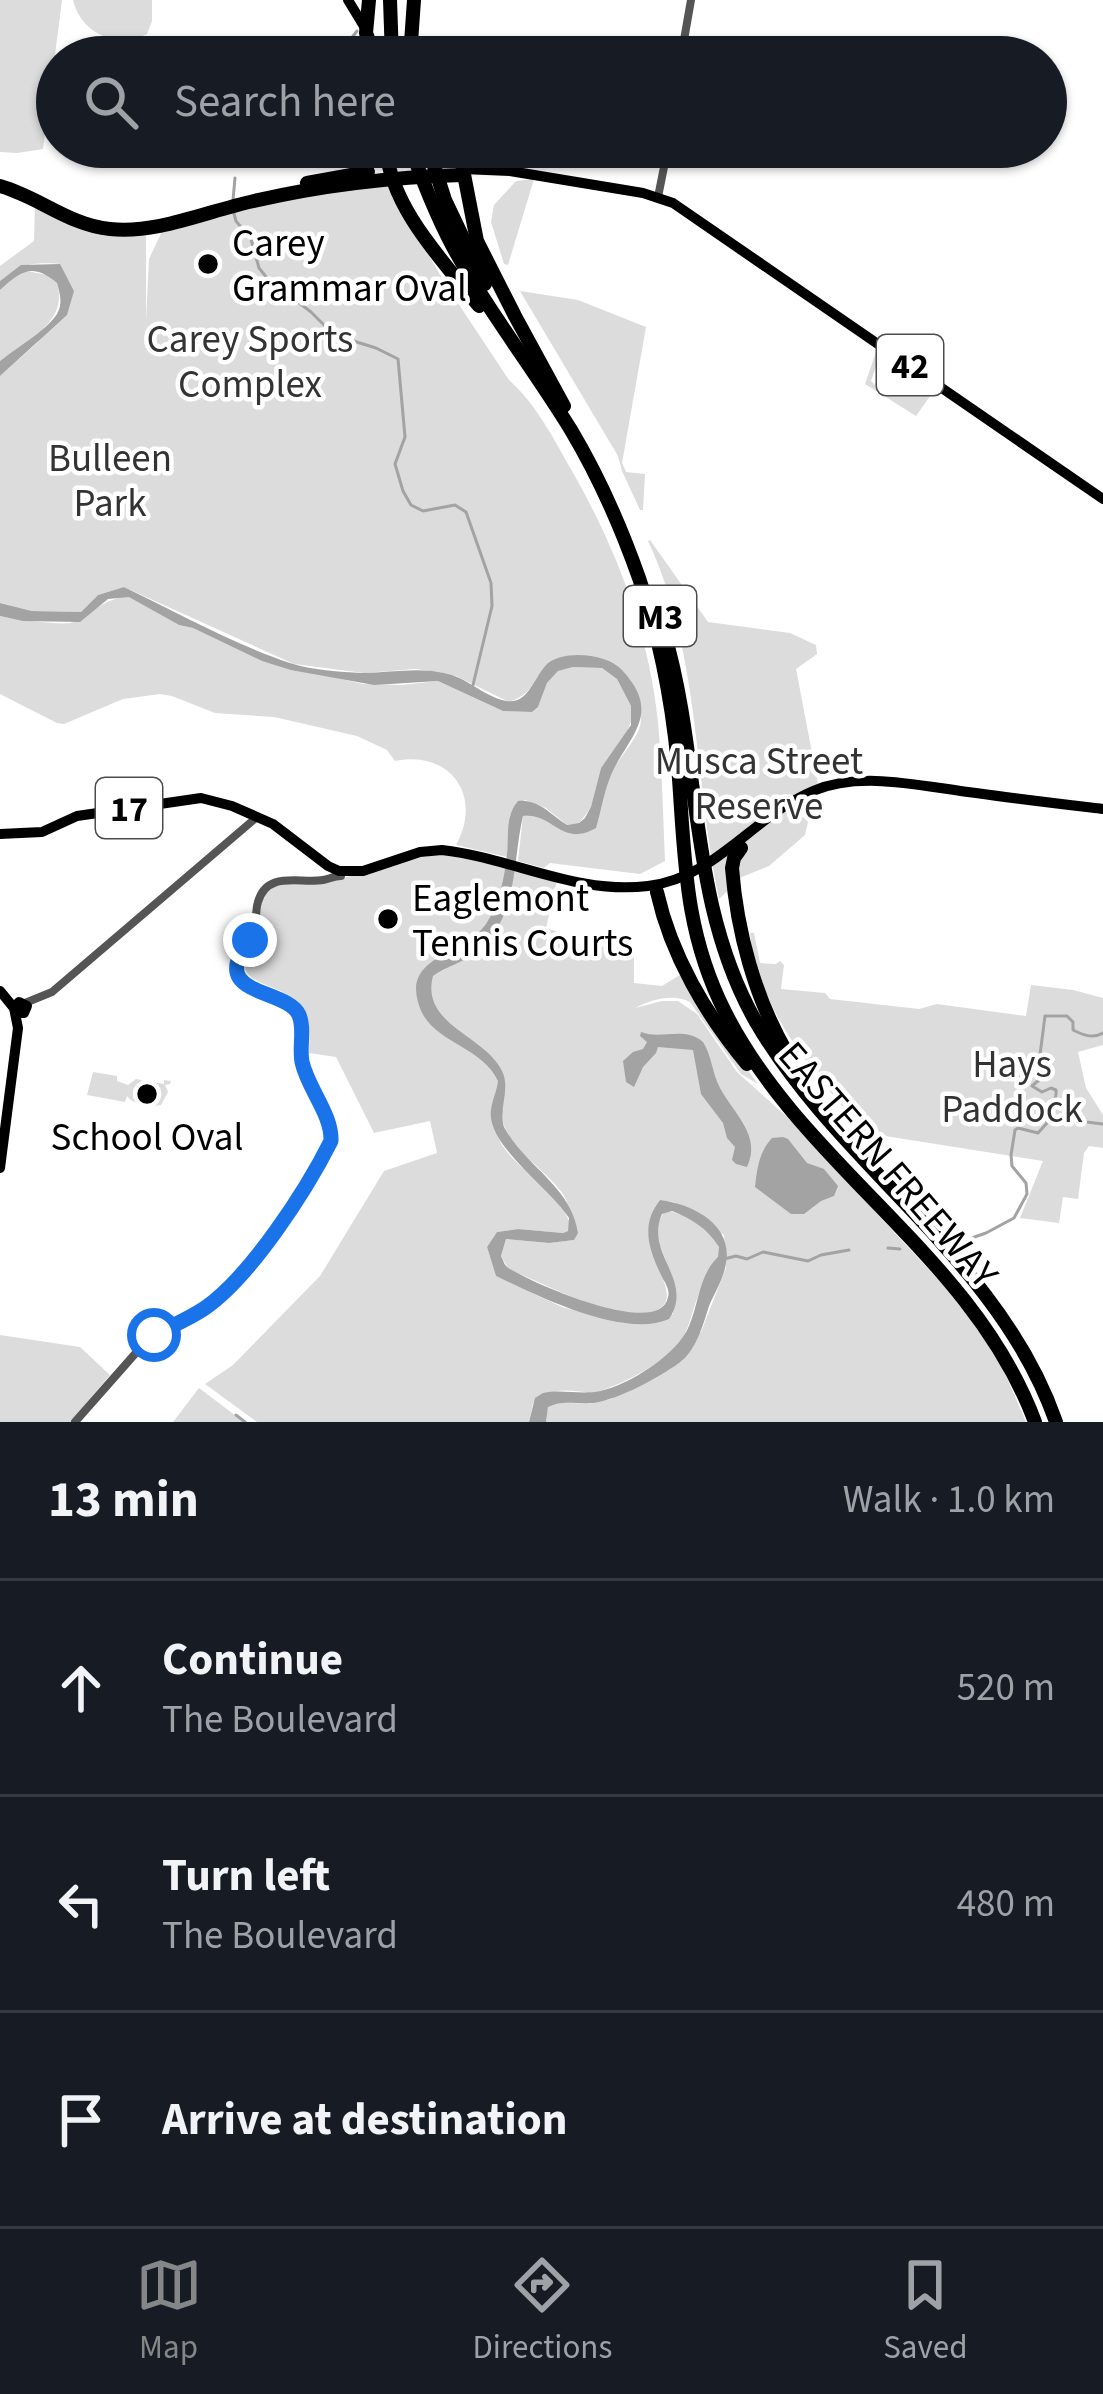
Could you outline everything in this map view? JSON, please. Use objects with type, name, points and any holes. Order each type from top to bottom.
[{"type":"highway","points":[[390,0],[391,36]]},
{"type":"highway","points":[[412,1],[413,36]]},
{"type":"highway","points":[[0,182],[27,190],[69,213],[103,222],[150,222],[274,196],[372,168]]},
{"type":"highway","points":[[396,168],[412,216],[433,248],[521,356]]},
{"type":"highway","name":"EASTERN FREEWAY","points":[[418,168],[452,244],[599,482],[631,557],[666,676],[686,891],[708,973],[726,1015],[800,1120],[970,1304],[1004,1355],[1035,1422]]},
{"type":"highway","name":"42","points":[[426,168],[465,173]]},
{"type":"highway","name":"EASTERN FREEWAY","points":[[435,168],[482,278],[566,410],[636,544],[677,686],[708,896],[732,972],[756,1021],[790,1072],[958,1258],[1004,1318],[1034,1368],[1056,1422]]},
{"type":"highway","points":[[464,168],[481,249],[566,410]]},
{"type":"highway","points":[[741,848],[734,858],[736,900],[752,975],[777,1036],[879,1173]]},
{"type":"highway","points":[[720,860],[733,878]]},
{"type":"highway","points":[[655,889],[650,898],[716,1022],[756,1075],[800,1120]]},
{"type":"main road","name":"42","points":[[465,173],[529,175],[658,197],[684,210],[1103,499]]},
{"type":"main road","name":"17","points":[[0,834],[42,832],[77,816],[191,798],[257,816],[328,866],[345,872],[432,850],[459,852],[618,891],[687,883],[802,799],[868,782],[1103,812]]},
{"type":"main road","name":"17","points":[[720,860],[802,799]]},
{"type":"main road","name":"17","points":[[303,848],[340,876],[358,876],[426,855],[479,859]]},
{"type":"main road","points":[[0,1168],[21,1008],[1,992]]},
{"type":"street","points":[[686,36],[691,0]]},
{"type":"street","points":[[658,197],[663,168]]},
{"type":"street","points":[[21,1008],[48,994],[257,816]]},
{"type":"street","points":[[316,880],[325,875],[325,868]]},
{"type":"street","points":[[75,1422],[149,1338],[208,1306],[228,1287],[274,1235],[329,1146],[331,1129],[302,1059],[299,1016],[284,1000],[248,988],[238,965],[254,933],[262,892],[278,881],[340,876]]},
{"type":"green space","points":[[0,0],[62,0],[57,36],[36,36],[36,150],[0,152]]},
{"type":"green space","points":[[73,0],[152,0],[152,21],[142,36],[102,35],[77,12]]},
{"type":"green space","points":[[534,179],[508,265],[504,264],[491,222],[494,205],[516,181]]},
{"type":"green space","points":[[384,183],[391,187],[444,282],[509,380],[551,434],[603,530],[628,592],[654,689],[665,861],[640,874],[550,863],[544,868],[518,861],[523,816],[543,819],[574,834],[595,828],[611,774],[641,721],[631,681],[611,663],[584,656],[556,659],[526,692],[509,702],[440,672],[364,673],[294,664],[124,587],[98,595],[81,612],[32,611],[0,603],[0,376],[37,343],[74,291],[59,264],[28,265],[0,281],[0,266],[34,241],[35,204],[146,235],[146,321],[149,259],[164,227]]},
{"type":"green space","points":[[27,271],[47,275],[57,283],[57,309],[43,329],[0,361],[0,290]]},
{"type":"green space","points":[[520,291],[578,300],[646,327],[622,463],[626,472],[645,474],[643,510],[618,456]]},
{"type":"green space","points":[[877,349],[881,352],[871,381],[875,385],[886,355],[935,389],[916,416],[865,384]]},
{"type":"green space","name":"Musca Street Reserve","points":[[650,540],[708,622],[790,633],[816,645],[817,654],[796,669],[818,784],[812,818],[805,835],[769,866],[742,877],[719,899],[687,672]]},
{"type":"green space","points":[[123,597],[262,661],[363,684],[438,681],[503,711],[532,712],[558,671],[602,668],[617,679],[633,716],[601,768],[591,808],[579,823],[567,825],[546,808],[525,800],[510,815],[507,857],[456,845],[466,810],[457,780],[446,770],[415,759],[395,761],[387,750],[357,736],[274,717],[215,713],[160,694],[123,699],[64,724],[0,694],[0,616],[70,623]]},
{"type":"green space","points":[[446,854],[557,880],[546,928],[634,957],[634,983],[662,986],[683,973],[758,1084],[741,1074],[690,1002],[669,998],[635,1008],[678,1001],[697,1014],[737,1072],[787,1117],[960,1303],[1000,1362],[1026,1422],[546,1422],[548,1406],[611,1399],[701,1332],[726,1268],[724,1235],[674,1202],[660,1200],[649,1234],[667,1292],[657,1310],[642,1314],[605,1309],[514,1272],[501,1256],[506,1239],[574,1240],[572,1222],[563,1194],[517,1146],[501,1112],[492,1108],[502,1145],[558,1201],[570,1224],[563,1233],[497,1232],[487,1247],[496,1276],[562,1307],[624,1323],[673,1314],[657,1234],[665,1211],[691,1219],[715,1238],[717,1260],[685,1334],[670,1354],[604,1390],[548,1394],[533,1403],[529,1422],[257,1422],[205,1384],[233,1365],[320,1276],[384,1171],[437,1153],[430,1121],[374,1133],[336,1057],[309,1053],[308,1017],[297,1001],[249,975],[245,966],[262,933],[258,923],[264,896],[280,882],[327,881]]},
{"type":"green space","name":"Hays Paddock","points":[[750,933],[754,933],[760,963],[780,961],[784,965],[781,989],[825,993],[830,999],[919,1009],[937,1004],[1026,1016],[1031,985],[1103,998],[1103,1045],[1078,1052],[1086,1088],[1103,1115],[1103,1148],[1089,1146],[1084,1153],[1078,1199],[1063,1197],[1059,1223],[1020,1218],[1043,1161],[866,1133],[809,1066],[777,1016],[755,962]]},
{"type":"green space","points":[[93,1072],[117,1076],[117,1081],[128,1085],[136,1079],[171,1081],[165,1085],[168,1092],[161,1105],[147,1105],[127,1096],[125,1102],[87,1095]]},
{"type":"green space","points":[[0,1335],[80,1347],[110,1375],[70,1422],[0,1422]]},
{"type":"green space","points":[[199,1388],[244,1422],[173,1422]]},
{"type":"shaded area","points":[[60,264],[74,291],[67,315],[0,376],[0,361],[46,326],[60,303],[57,283],[40,273],[27,271],[0,290],[0,281],[21,265]]},
{"type":"shaded area","points":[[124,587],[248,647],[307,667],[362,673],[434,671],[511,701],[524,696],[555,659],[586,655],[615,665],[634,686],[640,699],[639,724],[611,775],[596,828],[574,834],[543,819],[523,816],[512,889],[500,923],[476,952],[433,976],[432,993],[445,1018],[502,1071],[504,1127],[557,1189],[574,1217],[578,1233],[574,1240],[506,1239],[501,1256],[507,1267],[595,1304],[643,1313],[660,1309],[668,1295],[648,1229],[660,1200],[697,1211],[717,1227],[726,1249],[725,1269],[698,1337],[679,1363],[615,1397],[554,1405],[548,1407],[546,1422],[529,1422],[535,1398],[543,1393],[612,1388],[675,1347],[689,1326],[719,1247],[692,1221],[672,1211],[662,1214],[659,1242],[673,1279],[675,1305],[669,1319],[650,1324],[581,1313],[496,1276],[487,1247],[497,1232],[563,1233],[568,1231],[569,1218],[498,1137],[491,1110],[498,1081],[491,1069],[426,1020],[416,991],[426,967],[476,935],[491,916],[505,872],[509,819],[518,801],[539,805],[567,825],[585,818],[601,768],[631,725],[631,706],[617,679],[602,668],[558,671],[532,712],[503,711],[438,681],[374,685],[291,670],[179,625],[129,597],[108,599],[80,622],[0,616],[0,603],[32,611],[81,612],[98,595]]},
{"type":"shaded area","points":[[641,1032],[688,1035],[703,1042],[720,1088],[749,1135],[747,1167],[732,1160],[735,1147],[701,1094],[693,1050],[658,1047],[634,1087],[626,1082],[623,1061],[643,1049],[647,1042]]},
{"type":"shaded area","points":[[783,1137],[838,1186],[834,1196],[804,1214],[791,1214],[755,1187],[764,1149],[772,1138]]},
{"type":"waterway","points":[[353,36],[357,31]]},
{"type":"waterway","points":[[233,200],[235,178]]},
{"type":"waterway","points":[[233,210],[267,278],[334,335],[398,359],[405,437],[395,464],[403,491],[411,505],[423,511],[455,505],[466,512],[491,583],[492,606],[473,685]]},
{"type":"waterway","points":[[960,1242],[1014,1218],[1027,1194],[1011,1155],[1015,1130],[1038,1133],[1047,1123],[1043,1111],[1055,1098],[1056,1090],[1042,1092],[1032,1086],[1047,1073],[1040,1055],[1045,1016],[1067,1016],[1073,1030],[1084,1035],[1103,1033]]},
{"type":"waterway","points":[[1046,1113],[1103,1124]]},
{"type":"waterway","points":[[888,1248],[900,1249]]},
{"type":"waterway","points":[[724,1259],[747,1259],[763,1252],[808,1261],[849,1250]]},
{"type":"waterway","points":[[236,1415],[245,1422]]},
{"type":"place","name":"Carey Grammar Oval","points":[[208,264]]},
{"type":"place","name":"Eaglemont Tennis Courts","points":[[388,919]]},
{"type":"place","name":"School Oval","points":[[147,1094]]},
{"type":"route","points":[[154,1335],[208,1306],[241,1273],[274,1235],[331,1141],[331,1129],[303,1066],[296,1010],[284,1000],[256,993],[240,975],[240,956],[250,940]]},
{"type":"park label","name":"Carey Sports Complex","points":[[250,360]]},
{"type":"park label","name":"Bulleen Park","points":[[110,480]]}]
